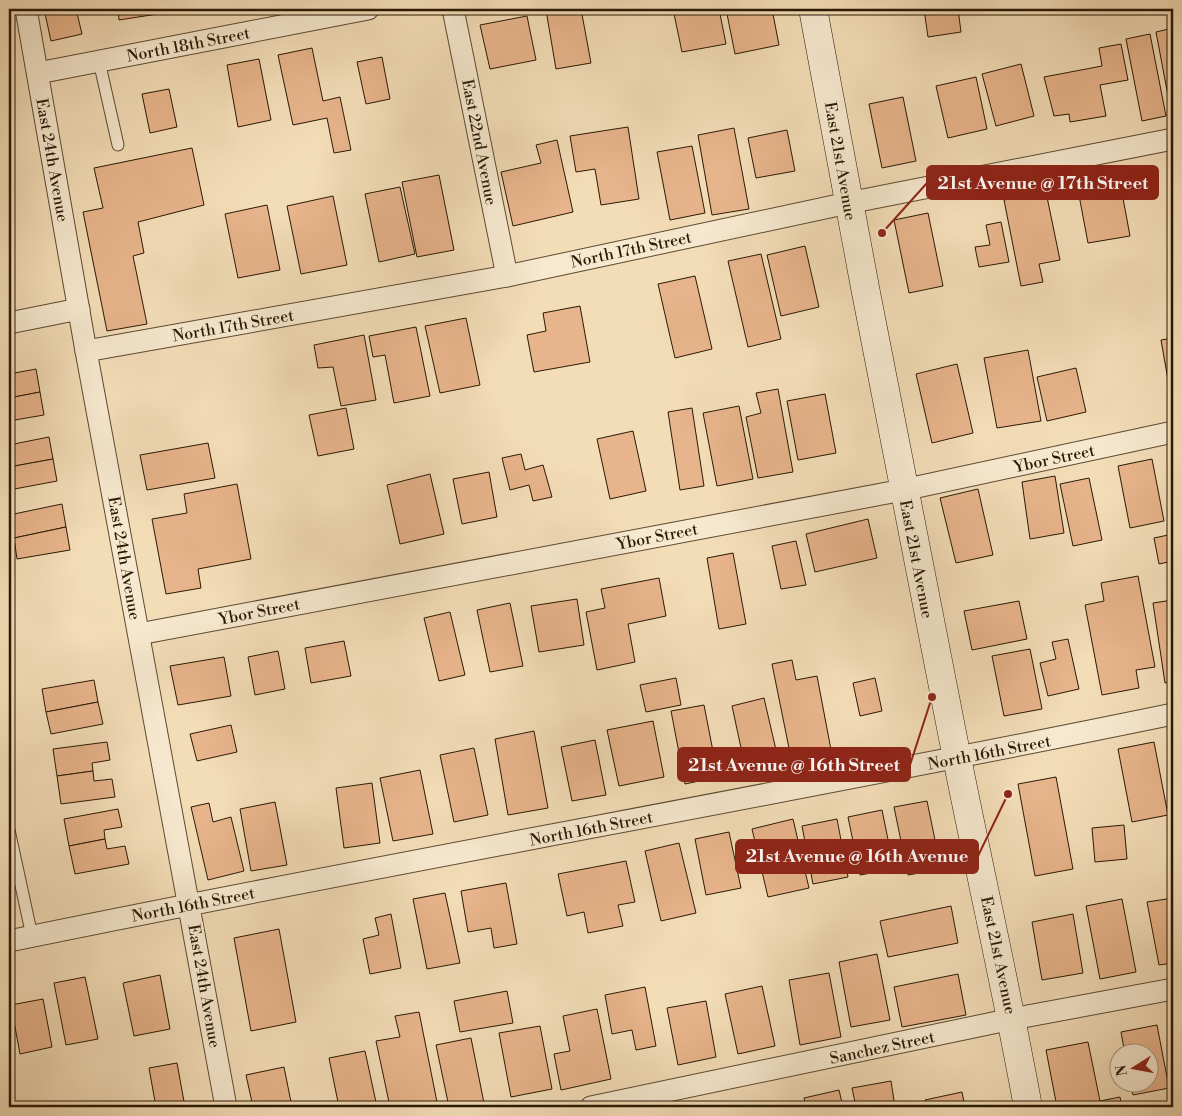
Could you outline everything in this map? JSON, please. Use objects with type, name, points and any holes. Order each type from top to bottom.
[{"type":"street","name":"East 24th Avenue","points":[[26,9],[86,351],[190,904],[226,1107]]},
{"type":"street","name":"North 18th Street","points":[[38,73],[368,9]]},
{"type":"street","name":"East 22nd Avenue","points":[[453,9],[507,276]]},
{"type":"street","name":"East 21st Avenue","points":[[812,9],[903,490],[1012,1020],[1028,1107]]},
{"type":"street","name":"North 17th Street","points":[[86,351],[507,276],[848,203],[1173,139]]},
{"type":"street","points":[[9,323],[79,309]]},
{"type":"street","name":"Ybor Street","points":[[139,634],[903,490],[1173,432]]},
{"type":"street","name":"North 16th Street","points":[[9,941],[190,904],[957,758],[1173,714]]},
{"type":"street","name":"Sanchez Street","points":[[591,1107],[1012,1020],[1173,989]]},
{"type":"lane","points":[[99,61],[118,145]]},
{"type":"lane","points":[[9,830],[32,936]]},
{"type":"building","points":[[44,9],[76,9],[82,34],[51,41]]},
{"type":"building","points":[[118,9],[164,9],[164,13],[119,20]]},
{"type":"building","points":[[581,9],[591,63],[556,69],[546,10]]},
{"type":"building","points":[[673,9],[719,9],[726,44],[682,52]]},
{"type":"building","points":[[726,9],[772,9],[779,45],[735,54]]},
{"type":"building","points":[[924,9],[958,9],[961,32],[928,37]]},
{"type":"building","points":[[527,16],[536,60],[490,69],[480,25]]},
{"type":"building","points":[[1173,28],[1173,95],[1168,96],[1156,32]]},
{"type":"building","points":[[1150,34],[1166,116],[1142,121],[1126,39]]},
{"type":"building","points":[[1121,44],[1128,80],[1100,85],[1106,116],[1070,122],[1069,114],[1054,116],[1044,77],[1102,66],[1099,48]]},
{"type":"building","points":[[312,48],[323,101],[340,97],[351,150],[334,153],[327,118],[293,125],[278,55]]},
{"type":"building","points":[[382,57],[390,99],[366,104],[357,62]]},
{"type":"building","points":[[259,59],[271,120],[238,127],[227,65]]},
{"type":"building","points":[[1021,64],[1034,116],[996,126],[982,74]]},
{"type":"building","points":[[976,77],[987,129],[948,138],[936,86]]},
{"type":"building","points":[[169,89],[177,127],[150,133],[142,94]]},
{"type":"building","points":[[903,97],[916,161],[882,168],[869,104]]},
{"type":"building","points":[[628,127],[639,199],[601,205],[595,169],[576,172],[570,136]]},
{"type":"building","points":[[734,128],[749,209],[712,215],[698,135]]},
{"type":"building","points":[[787,130],[795,171],[756,178],[748,138]]},
{"type":"building","points":[[557,140],[573,212],[513,226],[501,172],[541,163],[536,145]]},
{"type":"building","points":[[692,146],[705,213],[670,220],[657,152]]},
{"type":"building","points":[[192,148],[204,205],[138,222],[144,253],[133,256],[147,324],[107,331],[83,212],[103,208],[94,168]]},
{"type":"building","points":[[439,175],[454,250],[417,257],[402,182]]},
{"type":"building","points":[[1120,182],[1130,236],[1088,243],[1078,190]]},
{"type":"building","points":[[400,187],[415,254],[379,262],[365,194]]},
{"type":"building","points":[[1046,192],[1060,260],[1039,264],[1043,282],[1021,286],[1004,200]]},
{"type":"building","points":[[333,196],[347,265],[301,274],[287,206]]},
{"type":"building","points":[[267,205],[280,270],[238,278],[225,214]]},
{"type":"building","points":[[928,213],[943,286],[909,293],[894,220]]},
{"type":"building","points":[[1001,222],[1009,262],[979,267],[975,247],[990,245],[986,225]]},
{"type":"building","points":[[805,246],[819,307],[781,316],[767,255]]},
{"type":"building","points":[[761,254],[781,339],[748,347],[728,261]]},
{"type":"building","points":[[9,259],[14,277],[9,278]]},
{"type":"building","points":[[695,276],[712,349],[675,358],[658,284]]},
{"type":"building","points":[[580,306],[590,362],[534,372],[527,335],[546,331],[543,313]]},
{"type":"building","points":[[466,318],[480,385],[440,393],[425,326]]},
{"type":"building","points":[[416,327],[430,396],[394,403],[385,355],[373,357],[369,336]]},
{"type":"building","points":[[364,335],[376,400],[341,406],[333,367],[318,368],[314,345]]},
{"type":"building","points":[[1173,338],[1173,397],[1171,397],[1161,340]]},
{"type":"building","points":[[1028,350],[1041,421],[997,428],[984,358]]},
{"type":"building","points":[[957,364],[973,433],[932,443],[916,374]]},
{"type":"building","points":[[1076,368],[1086,412],[1047,421],[1037,377]]},
{"type":"building","points":[[36,369],[40,392],[9,398],[9,374]]},
{"type":"building","points":[[778,389],[793,472],[758,478],[746,417],[761,413],[756,393]]},
{"type":"building","points":[[40,392],[44,415],[9,421],[9,398]]},
{"type":"building","points":[[825,394],[836,453],[798,460],[787,401]]},
{"type":"building","points":[[739,406],[753,479],[717,486],[703,413]]},
{"type":"building","points":[[346,408],[354,449],[318,456],[309,415]]},
{"type":"building","points":[[692,408],[704,486],[680,490],[668,412]]},
{"type":"building","points":[[633,431],[646,491],[610,499],[597,439]]},
{"type":"building","points":[[49,437],[53,459],[9,467],[9,445]]},
{"type":"building","points":[[208,443],[215,478],[147,490],[140,455]]},
{"type":"building","points":[[521,454],[525,470],[543,465],[552,497],[533,501],[529,485],[510,490],[502,458]]},
{"type":"building","points":[[53,459],[57,481],[9,490],[9,467]]},
{"type":"building","points":[[1152,459],[1164,521],[1130,528],[1118,466]]},
{"type":"building","points":[[489,472],[497,517],[462,524],[453,479]]},
{"type":"building","points":[[430,474],[444,534],[400,544],[387,485]]},
{"type":"building","points":[[1055,476],[1064,533],[1030,539],[1022,482]]},
{"type":"building","points":[[1089,478],[1102,540],[1073,546],[1060,484]]},
{"type":"building","points":[[237,484],[251,559],[198,569],[201,588],[166,594],[152,519],[187,513],[184,494]]},
{"type":"building","points":[[978,489],[993,555],[956,563],[940,498]]},
{"type":"building","points":[[62,504],[66,527],[14,538],[9,515]]},
{"type":"building","points":[[868,519],[877,558],[815,572],[806,534]]},
{"type":"building","points":[[66,527],[70,550],[17,559],[14,538]]},
{"type":"building","points":[[1173,534],[1173,561],[1159,564],[1154,538]]},
{"type":"building","points":[[796,541],[806,585],[781,589],[772,546]]},
{"type":"building","points":[[733,553],[746,624],[719,629],[707,558]]},
{"type":"building","points":[[1138,576],[1155,667],[1136,670],[1139,688],[1102,695],[1085,605],[1104,601],[1101,583]]},
{"type":"building","points":[[659,578],[666,616],[628,624],[635,662],[597,670],[586,612],[605,608],[601,589]]},
{"type":"building","points":[[577,599],[584,645],[539,652],[531,606]]},
{"type":"building","points":[[1173,600],[1173,681],[1165,683],[1153,603]]},
{"type":"building","points":[[1019,601],[1027,639],[972,650],[964,611]]},
{"type":"building","points":[[510,603],[523,666],[490,672],[477,610]]},
{"type":"building","points":[[450,612],[465,675],[439,681],[424,618]]},
{"type":"building","points":[[1068,639],[1079,689],[1048,696],[1040,663],[1056,659],[1052,642]]},
{"type":"building","points":[[344,641],[351,676],[311,683],[305,648]]},
{"type":"building","points":[[1030,649],[1042,709],[1004,716],[992,656]]},
{"type":"building","points":[[278,651],[285,689],[255,695],[248,657]]},
{"type":"building","points":[[224,657],[231,696],[178,705],[170,666]]},
{"type":"building","points":[[792,660],[796,680],[817,676],[832,755],[792,763],[772,664]]},
{"type":"building","points":[[676,678],[681,705],[646,712],[640,685]]},
{"type":"building","points":[[875,678],[882,711],[860,716],[853,683]]},
{"type":"building","points":[[94,680],[98,702],[46,712],[42,689]]},
{"type":"building","points":[[764,698],[779,763],[746,771],[732,706]]},
{"type":"building","points":[[98,702],[103,724],[51,734],[46,712]]},
{"type":"building","points":[[704,705],[718,777],[685,784],[671,711]]},
{"type":"building","points":[[653,721],[664,777],[619,786],[607,730]]},
{"type":"building","points":[[231,725],[237,752],[197,761],[190,734]]},
{"type":"building","points":[[534,731],[548,808],[508,815],[495,739]]},
{"type":"building","points":[[595,740],[606,795],[572,801],[561,747]]},
{"type":"building","points":[[107,742],[110,760],[92,763],[93,771],[57,776],[53,749]]},
{"type":"building","points":[[1154,742],[1168,815],[1132,822],[1118,749]]},
{"type":"building","points":[[474,748],[488,815],[454,822],[440,755]]},
{"type":"building","points":[[420,770],[433,834],[393,841],[380,778]]},
{"type":"building","points":[[93,771],[94,781],[112,779],[115,797],[61,804],[57,776]]},
{"type":"building","points":[[1056,777],[1073,869],[1035,876],[1018,784]]},
{"type":"building","points":[[372,783],[380,843],[344,848],[336,788]]},
{"type":"building","points":[[927,801],[941,869],[908,875],[894,807]]},
{"type":"building","points":[[275,802],[287,865],[251,871],[240,809]]},
{"type":"building","points":[[209,803],[213,822],[231,817],[244,871],[208,880],[191,807]]},
{"type":"building","points":[[118,809],[122,827],[104,830],[105,839],[69,846],[64,819]]},
{"type":"building","points":[[882,810],[894,869],[860,875],[848,817]]},
{"type":"building","points":[[793,819],[809,888],[768,897],[752,829]]},
{"type":"building","points":[[837,819],[848,877],[813,884],[802,826]]},
{"type":"building","points":[[1124,825],[1127,859],[1095,862],[1092,828]]},
{"type":"building","points":[[729,832],[741,888],[706,895],[695,839]]},
{"type":"building","points":[[105,839],[107,849],[125,846],[129,864],[75,874],[69,846]]},
{"type":"building","points":[[679,843],[696,913],[661,921],[645,851]]},
{"type":"building","points":[[626,861],[635,902],[618,905],[623,926],[588,933],[584,912],[567,916],[558,874]]},
{"type":"building","points":[[506,883],[517,944],[494,948],[491,928],[468,932],[461,891]]},
{"type":"building","points":[[445,893],[460,963],[427,969],[413,899]]},
{"type":"building","points":[[1173,898],[1173,963],[1159,965],[1147,902]]},
{"type":"building","points":[[1122,899],[1136,972],[1100,979],[1086,906]]},
{"type":"building","points":[[951,906],[958,943],[888,957],[880,921]]},
{"type":"building","points":[[391,914],[401,968],[370,974],[363,939],[379,935],[375,918]]},
{"type":"building","points":[[1073,914],[1083,973],[1042,980],[1032,922]]},
{"type":"building","points":[[279,929],[296,1022],[251,1031],[234,938]]},
{"type":"building","points":[[877,954],[890,1020],[851,1027],[839,962]]},
{"type":"building","points":[[829,973],[841,1037],[800,1045],[789,980]]},
{"type":"building","points":[[958,974],[966,1015],[902,1027],[894,987]]},
{"type":"building","points":[[160,975],[170,1029],[134,1036],[123,983]]},
{"type":"building","points":[[85,977],[98,1039],[66,1045],[54,983]]},
{"type":"building","points":[[762,986],[775,1046],[738,1054],[725,994]]},
{"type":"building","points":[[645,987],[656,1046],[636,1050],[632,1030],[612,1034],[605,995]]},
{"type":"building","points":[[507,991],[513,1023],[460,1032],[454,1001]]},
{"type":"building","points":[[43,999],[52,1047],[20,1054],[11,1005]]},
{"type":"building","points":[[706,1001],[716,1057],[678,1065],[667,1008]]},
{"type":"building","points":[[597,1009],[611,1079],[561,1090],[554,1054],[570,1051],[563,1016]]},
{"type":"building","points":[[419,1012],[438,1107],[390,1107],[376,1041],[400,1037],[395,1016]]},
{"type":"building","points":[[1157,1025],[1169,1088],[1160,1090],[1160,1044],[1123,1044],[1121,1032]]},
{"type":"building","points":[[540,1026],[552,1089],[511,1097],[499,1033]]},
{"type":"building","points":[[471,1038],[484,1103],[449,1107],[436,1045]]},
{"type":"building","points":[[1088,1042],[1100,1101],[1120,1097],[1122,1107],[1057,1107],[1046,1050]]},
{"type":"building","points":[[365,1051],[377,1107],[339,1107],[329,1058]]},
{"type":"building","points":[[177,1063],[185,1107],[156,1107],[149,1068]]},
{"type":"building","points":[[284,1067],[292,1107],[253,1107],[246,1075]]},
{"type":"building","points":[[891,1081],[895,1107],[856,1107],[852,1088]]},
{"type":"building","points":[[839,1090],[843,1107],[806,1107],[804,1098]]},
{"type":"building","points":[[962,1092],[965,1107],[926,1107],[925,1100]]},
{"type":"place","name":"21st Avenue @ 17th Street","points":[[882,233]]},
{"type":"place","name":"21st Avenue @ 16th Street","points":[[932,697]]},
{"type":"place","name":"21st Avenue @ 16th Avenue","points":[[1008,794]]}]
